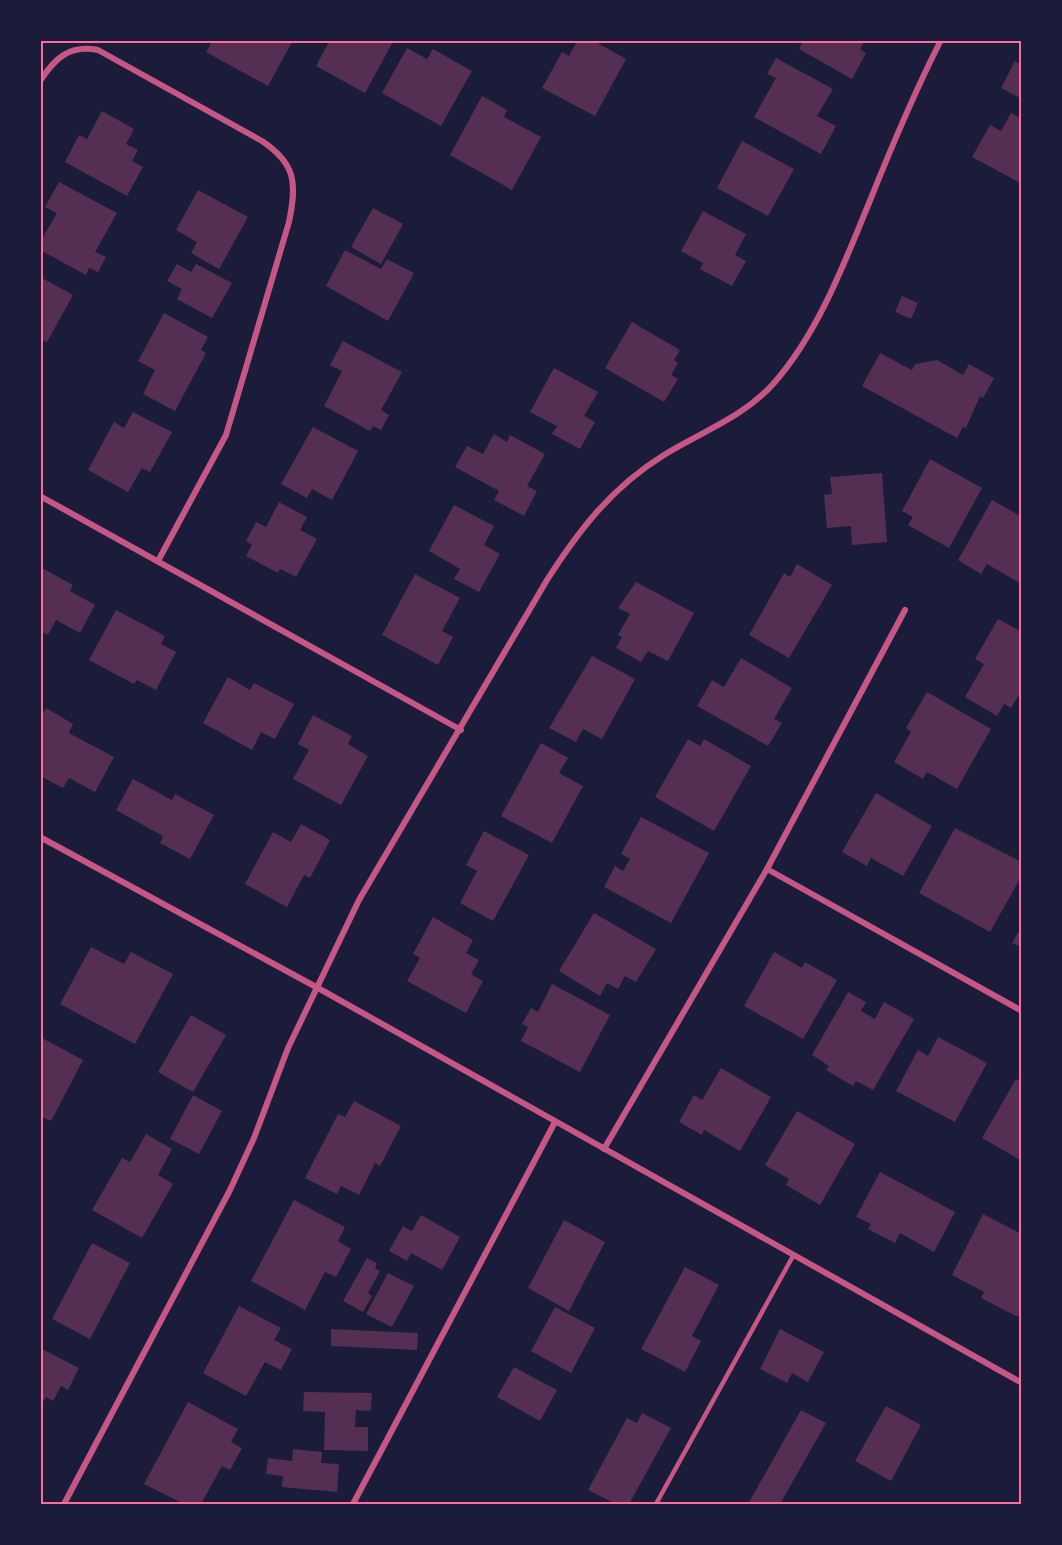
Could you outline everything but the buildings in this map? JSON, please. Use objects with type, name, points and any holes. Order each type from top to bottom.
[{"type":"street","points":[[64,1504],[230,1190],[254,1138],[288,1048],[359,900],[461,730],[547,580],[575,537],[605,501],[664,455],[743,410],[772,386],[786,369],[830,290],[941,40]]},
{"type":"street","points":[[40,81],[58,58],[73,50],[89,48],[108,54],[261,141],[280,156],[292,174],[294,188],[289,222],[231,421],[214,461],[158,561]]},
{"type":"street","points":[[40,496],[461,730]]},
{"type":"street","points":[[604,1149],[767,868],[904,610]]},
{"type":"street","points":[[40,848],[43,838],[318,988],[1022,1383]]},
{"type":"street","points":[[767,868],[1022,1011]]},
{"type":"street","points":[[353,1504],[555,1122]]},
{"type":"lane","points":[[86,40],[89,48]]},
{"type":"lane","points":[[656,1504],[793,1256]]}]
